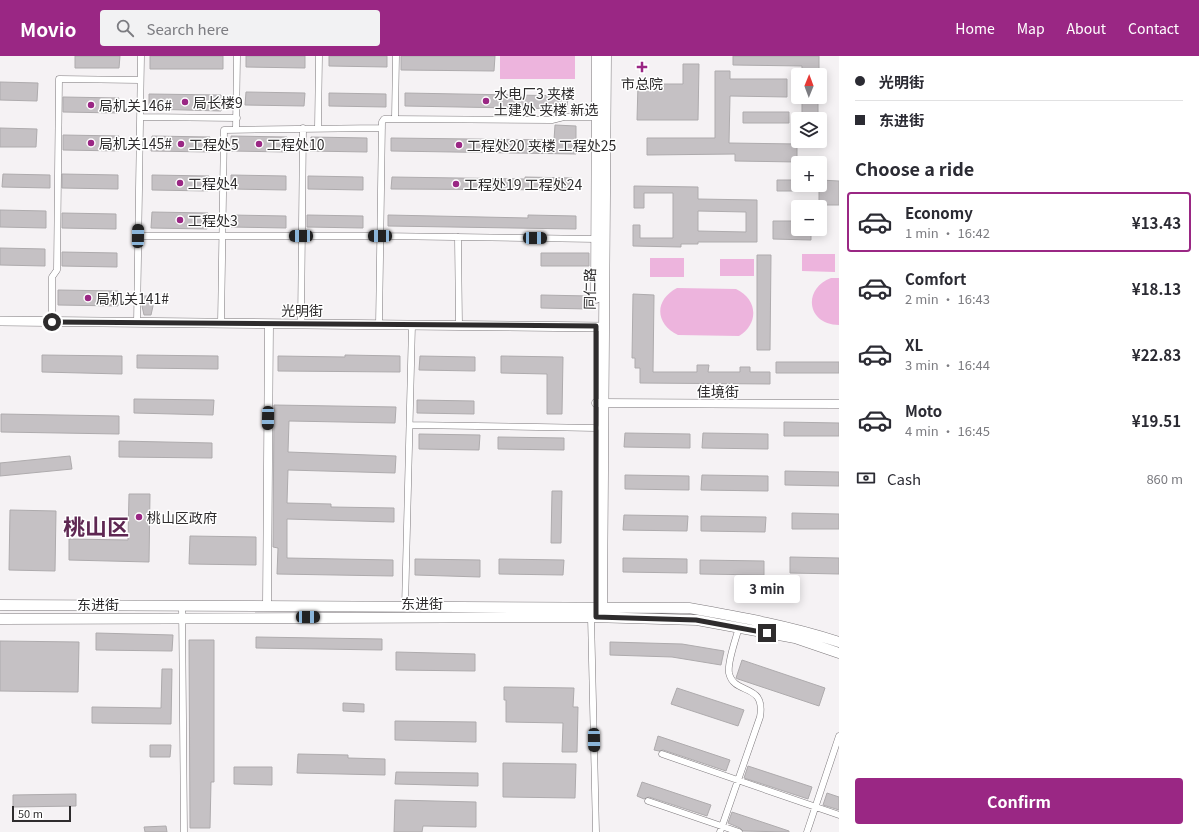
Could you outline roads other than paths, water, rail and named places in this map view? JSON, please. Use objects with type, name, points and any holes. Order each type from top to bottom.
[{"type":"main road","name":"同仁路","points":[[598,56],[597,239],[600,327]]},
{"type":"main road","name":"同仁路","points":[[597,613],[600,327],[606,56]]},
{"type":"main road","name":"光明街","points":[[0,321],[600,327]]},
{"type":"main road","name":"同仁路","points":[[597,613],[596,428],[599,403]]},
{"type":"main road","name":"东进街","points":[[0,605],[405,607],[597,613],[696,620],[795,638],[839,654]]},
{"type":"main road","name":"东进街","points":[[0,619],[597,613],[689,608],[774,623],[800,629],[839,642]]},
{"type":"street","points":[[137,323],[141,56]]},
{"type":"street","points":[[236,129],[237,56]]},
{"type":"street","points":[[318,128],[319,56]]},
{"type":"street","points":[[395,118],[396,56]]},
{"type":"street","points":[[52,322],[52,277],[57,270],[59,80],[140,80]]},
{"type":"street","points":[[379,325],[382,122],[384,119],[552,120],[564,117],[597,117]]},
{"type":"street","points":[[140,118],[237,118]]},
{"type":"street","points":[[302,324],[301,236],[303,128]]},
{"type":"street","points":[[221,324],[224,130],[382,128]]},
{"type":"street","points":[[138,236],[380,236],[597,239]]},
{"type":"street","points":[[458,238],[459,325]]},
{"type":"street","points":[[267,606],[269,324]]},
{"type":"street","points":[[405,607],[412,325]]},
{"type":"street","name":"佳境街","points":[[599,403],[839,404]]},
{"type":"street","points":[[410,425],[596,428]]},
{"type":"street","points":[[182,606],[184,832]]},
{"type":"street","points":[[596,832],[597,613]]},
{"type":"street","points":[[721,829],[760,717],[762,706],[759,697],[753,692],[734,682],[729,674],[729,664],[739,628]]},
{"type":"street","points":[[807,832],[839,736]]},
{"type":"street","points":[[662,754],[839,815]]},
{"type":"street","points":[[648,802],[721,829],[739,832]]},
{"type":"place","name":"市总院","points":[[642,67]]},
{"type":"place","name":"水电厂3 夹楼 土建处 夹楼 新选","points":[[486,101]]},
{"type":"place","name":"局长楼9","points":[[185,102]]},
{"type":"place","name":"局机关146#","points":[[91,105]]},
{"type":"place","name":"局机关145#","points":[[91,143]]},
{"type":"place","name":"工程处5","points":[[181,144]]},
{"type":"place","name":"工程处10","points":[[259,144]]},
{"type":"place","name":"工程处20 夹楼 工程处25","points":[[459,145]]},
{"type":"place","name":"工程处4","points":[[180,183]]},
{"type":"place","name":"工程处19 工程处24","points":[[456,184]]},
{"type":"place","name":"工程处3","points":[[180,220]]},
{"type":"place","name":"局机关141#","points":[[88,298]]},
{"type":"place","name":"桃山区政府","points":[[139,517]]},
{"type":"district","name":"桃山区","points":[[96,525]]}]
